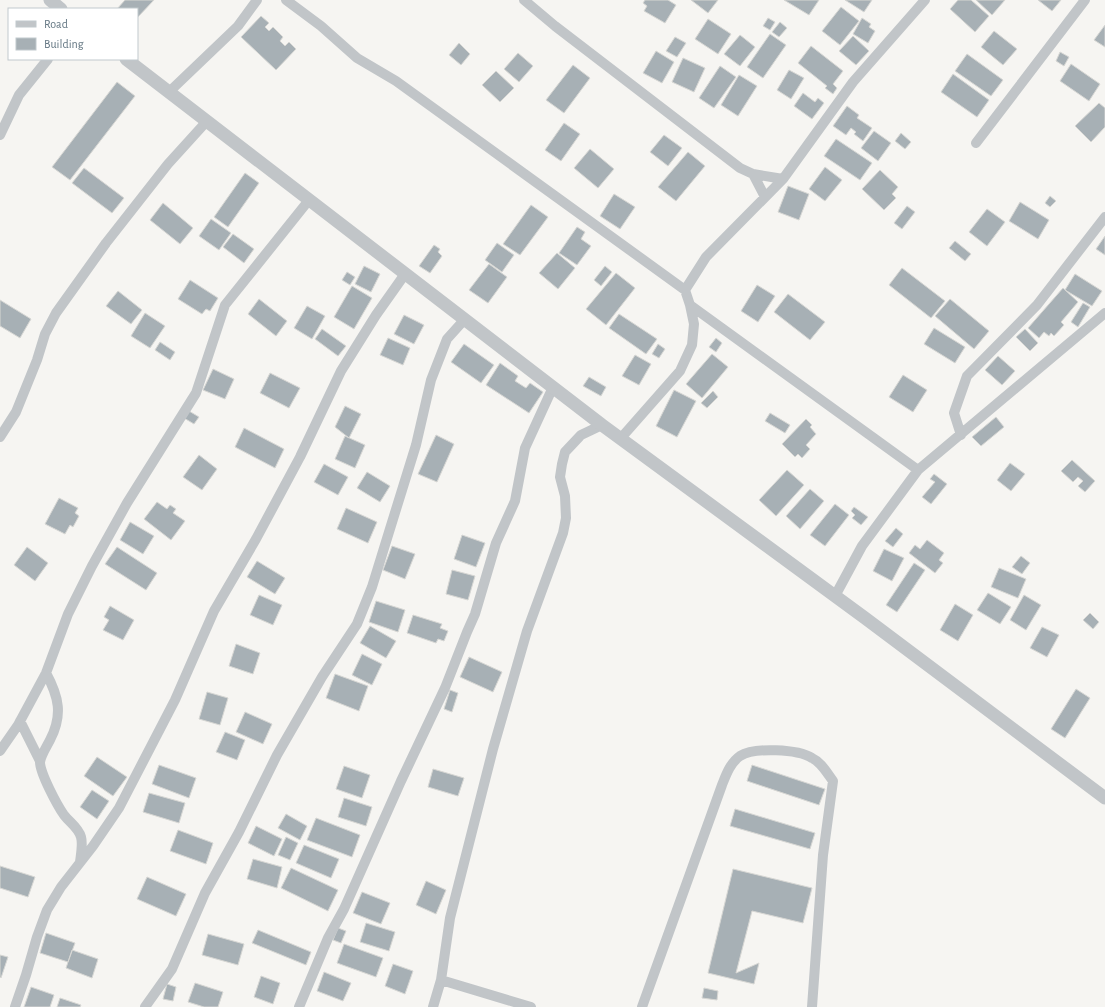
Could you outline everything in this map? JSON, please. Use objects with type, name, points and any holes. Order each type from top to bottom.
[{"type":"street","points":[[169,92],[238,26],[257,0]]},
{"type":"street","points":[[286,0],[321,26],[357,58],[396,81],[684,290],[690,304],[694,324],[692,345],[680,371],[621,438]]},
{"type":"street","points":[[524,0],[555,26],[740,168],[753,174],[783,178]]},
{"type":"street","points":[[684,290],[706,257],[783,178],[853,82],[925,0]]},
{"type":"street","points":[[976,143],[1085,0]]},
{"type":"street","points":[[0,135],[19,95],[47,60]]},
{"type":"street","points":[[127,60],[602,425],[835,596],[1105,798]]},
{"type":"street","points":[[0,437],[16,412],[37,360],[45,334],[56,313],[106,243],[153,182],[207,121]]},
{"type":"street","points":[[753,174],[765,197]]},
{"type":"street","points":[[0,751],[20,721],[46,673],[68,614],[92,566],[127,503],[196,393],[225,305],[309,200]]},
{"type":"street","points":[[961,435],[954,413],[967,376],[1037,305],[1105,217]]},
{"type":"street","points":[[15,1007],[47,910],[61,887],[93,846],[122,801],[175,700],[214,611],[256,539],[296,464],[341,371],[376,315],[405,274]]},
{"type":"street","points":[[690,304],[918,470]]},
{"type":"street","points":[[835,596],[862,546],[918,470],[1105,313]]},
{"type":"street","points":[[145,1007],[172,969],[205,893],[239,832],[277,755],[322,677],[357,624],[372,587],[392,525],[416,445],[431,380],[447,339],[465,320]]},
{"type":"street","points":[[299,1007],[328,938],[344,909],[401,781],[445,688],[467,632],[476,614],[496,543],[515,501],[525,448],[553,388]]},
{"type":"street","points":[[433,1007],[441,980],[450,918],[493,749],[527,631],[563,533],[566,518],[565,496],[560,477],[565,452],[581,435],[602,425]]},
{"type":"street","points":[[40,762],[58,721],[58,704],[53,687],[46,673]]},
{"type":"street","points":[[20,721],[40,762],[53,796],[65,816],[75,826],[81,837],[79,864]]},
{"type":"street","points":[[642,1007],[719,792],[730,767],[740,756],[756,752],[777,750],[798,753],[813,758],[833,781],[823,855],[812,1007]]},
{"type":"street","points":[[441,980],[531,1007]]},
{"type":"building","points":[[125,0],[154,0],[138,17],[138,8],[118,8]]},
{"type":"building","points":[[645,0],[668,0],[676,5],[665,23],[644,11],[647,6],[643,3]]},
{"type":"building","points":[[691,0],[718,0],[708,13]]},
{"type":"building","points":[[784,0],[819,0],[809,15]]},
{"type":"building","points":[[845,0],[872,0],[864,12]]},
{"type":"building","points":[[958,0],[971,0],[989,16],[975,32],[950,9]]},
{"type":"building","points":[[976,0],[1005,0],[992,15]]},
{"type":"building","points":[[1038,0],[1061,0],[1052,11]]},
{"type":"building","points":[[841,7],[859,21],[840,45],[822,31]]},
{"type":"building","points":[[261,16],[269,23],[265,27],[269,31],[273,27],[283,37],[280,41],[285,46],[289,42],[296,49],[276,70],[241,37]]},
{"type":"building","points":[[768,18],[775,22],[770,30],[763,26]]},
{"type":"building","points":[[862,18],[871,24],[869,27],[875,31],[868,43],[853,34]]},
{"type":"building","points":[[708,19],[731,34],[718,54],[695,39]]},
{"type":"building","points":[[780,22],[787,28],[779,37],[772,32]]},
{"type":"building","points":[[1105,25],[1105,47],[1094,40]]},
{"type":"building","points":[[994,31],[1017,49],[1003,65],[981,47]]},
{"type":"building","points":[[770,34],[786,45],[763,78],[747,67]]},
{"type":"building","points":[[740,35],[755,47],[740,66],[724,54]]},
{"type":"building","points":[[853,36],[869,51],[856,65],[839,51]]},
{"type":"building","points":[[675,37],[686,43],[677,57],[666,51]]},
{"type":"building","points":[[459,43],[470,54],[461,65],[449,55]]},
{"type":"building","points":[[811,46],[843,71],[833,84],[837,88],[833,94],[825,88],[827,86],[798,63]]},
{"type":"building","points":[[656,51],[674,62],[662,83],[643,73]]},
{"type":"building","points":[[1060,52],[1069,57],[1064,66],[1056,61]]},
{"type":"building","points":[[518,53],[533,66],[519,82],[504,69]]},
{"type":"building","points":[[967,54],[1003,80],[991,96],[955,71]]},
{"type":"building","points":[[683,58],[705,68],[694,92],[672,82]]},
{"type":"building","points":[[1071,64],[1100,84],[1089,101],[1060,81]]},
{"type":"building","points":[[573,65],[590,78],[564,113],[546,100]]},
{"type":"building","points":[[720,66],[736,77],[714,108],[699,98]]},
{"type":"building","points":[[789,70],[804,78],[791,99],[777,90]]},
{"type":"building","points":[[496,71],[514,88],[500,102],[482,85]]},
{"type":"building","points":[[953,74],[989,100],[977,117],[941,92]]},
{"type":"building","points":[[739,75],[757,86],[738,116],[721,105]]},
{"type":"building","points":[[117,82],[135,96],[70,180],[52,167]]},
{"type":"building","points":[[803,93],[815,102],[818,98],[824,103],[812,119],[794,106]]},
{"type":"building","points":[[1099,103],[1105,108],[1105,127],[1091,142],[1075,126]]},
{"type":"building","points":[[847,106],[859,115],[857,118],[872,128],[863,141],[854,134],[856,132],[851,128],[846,135],[833,126]]},
{"type":"building","points":[[564,123],[580,134],[561,161],[545,150]]},
{"type":"building","points":[[874,131],[891,143],[878,161],[861,148]]},
{"type":"building","points":[[901,133],[911,142],[905,149],[895,141]]},
{"type":"building","points":[[664,135],[682,148],[668,166],[650,152]]},
{"type":"building","points":[[836,139],[872,163],[860,180],[824,156]]},
{"type":"building","points":[[590,149],[614,169],[598,188],[574,168]]},
{"type":"building","points":[[688,152],[705,166],[676,201],[658,187]]},
{"type":"building","points":[[825,167],[842,180],[825,201],[809,189]]},
{"type":"building","points":[[84,168],[124,198],[112,213],[72,183]]},
{"type":"building","points":[[880,170],[898,187],[892,194],[896,198],[884,210],[862,189]]},
{"type":"building","points":[[245,173],[259,183],[228,227],[214,217]]},
{"type":"building","points":[[788,186],[809,194],[799,220],[778,212]]},
{"type":"building","points":[[614,194],[635,207],[620,229],[600,216]]},
{"type":"building","points":[[1050,196],[1056,201],[1050,207],[1045,203]]},
{"type":"building","points":[[1020,202],[1049,220],[1038,239],[1009,221]]},
{"type":"building","points":[[163,203],[193,228],[180,244],[150,220]]},
{"type":"building","points":[[531,205],[548,217],[520,255],[503,244]]},
{"type":"building","points":[[907,206],[915,212],[902,229],[894,223]]},
{"type":"building","points":[[987,209],[1005,222],[987,246],[969,232]]},
{"type":"building","points":[[211,219],[231,233],[219,250],[199,236]]},
{"type":"building","points":[[577,227],[585,232],[581,239],[591,246],[577,265],[559,253]]},
{"type":"building","points":[[233,234],[254,249],[244,263],[223,247]]},
{"type":"building","points":[[1105,236],[1105,255],[1096,249]]},
{"type":"building","points":[[955,241],[971,254],[965,261],[949,248]]},
{"type":"building","points":[[497,243],[514,255],[502,272],[485,260]]},
{"type":"building","points":[[434,245],[440,249],[438,252],[442,256],[430,273],[419,266]]},
{"type":"building","points":[[557,253],[575,268],[558,289],[539,273]]},
{"type":"building","points":[[489,264],[507,277],[488,303],[469,290]]},
{"type":"building","points":[[364,266],[380,274],[371,292],[355,284]]},
{"type":"building","points":[[605,266],[612,272],[601,286],[594,280]]},
{"type":"building","points":[[902,268],[945,301],[931,318],[889,285]]},
{"type":"building","points":[[347,272],[355,277],[350,285],[342,280]]},
{"type":"building","points":[[616,273],[635,288],[606,325],[586,309]]},
{"type":"building","points":[[1075,274],[1102,291],[1092,306],[1065,290]]},
{"type":"building","points":[[190,280],[218,298],[210,311],[206,309],[202,314],[178,299]]},
{"type":"building","points":[[757,285],[775,296],[758,322],[741,311]]},
{"type":"building","points":[[352,286],[372,298],[354,329],[334,317]]},
{"type":"building","points":[[1063,288],[1078,302],[1061,322],[1064,325],[1054,336],[1051,333],[1049,336],[1044,332],[1039,338],[1028,328]]},
{"type":"building","points":[[118,291],[142,310],[131,324],[106,306]]},
{"type":"building","points":[[788,294],[825,322],[810,340],[774,312]]},
{"type":"building","points":[[259,299],[287,321],[276,336],[248,314]]},
{"type":"building","points":[[950,299],[989,331],[974,349],[935,316]]},
{"type":"building","points":[[0,300],[31,319],[20,338],[0,326]]},
{"type":"building","points":[[1083,303],[1090,307],[1078,327],[1071,322]]},
{"type":"building","points":[[307,306],[325,316],[312,339],[294,328]]},
{"type":"building","points":[[145,313],[165,326],[150,348],[131,336]]},
{"type":"building","points":[[619,314],[657,339],[646,354],[609,328]]},
{"type":"building","points":[[404,315],[424,325],[414,344],[394,334]]},
{"type":"building","points":[[934,328],[965,347],[955,363],[924,344]]},
{"type":"building","points":[[322,329],[346,346],[338,356],[315,339]]},
{"type":"building","points":[[1025,329],[1038,343],[1030,351],[1016,337]]},
{"type":"building","points":[[388,338],[410,348],[403,365],[380,355]]},
{"type":"building","points":[[716,338],[722,343],[716,352],[709,347]]},
{"type":"building","points":[[160,342],[175,352],[170,360],[155,350]]},
{"type":"building","points":[[464,344],[494,365],[481,383],[451,362]]},
{"type":"building","points":[[658,344],[665,349],[659,358],[652,354]]},
{"type":"building","points":[[712,354],[728,367],[702,398],[686,384]]},
{"type":"building","points":[[635,355],[651,364],[639,385],[622,376]]},
{"type":"building","points":[[998,356],[1015,371],[1002,385],[985,370]]},
{"type":"building","points":[[500,363],[518,376],[515,381],[526,388],[530,383],[543,392],[529,413],[486,385]]},
{"type":"building","points":[[213,369],[234,379],[225,399],[203,390]]},
{"type":"building","points":[[270,373],[300,388],[289,408],[260,393]]},
{"type":"building","points":[[903,375],[927,390],[913,412],[889,397]]},
{"type":"building","points":[[589,377],[606,387],[601,396],[583,386]]},
{"type":"building","points":[[674,390],[696,401],[677,437],[656,426]]},
{"type":"building","points":[[713,391],[718,397],[707,408],[701,403]]},
{"type":"building","points":[[345,406],[361,414],[349,438],[335,427]]},
{"type":"building","points":[[189,411],[199,417],[194,424],[184,418]]},
{"type":"building","points":[[770,413],[790,425],[785,433],[765,421]]},
{"type":"building","points":[[996,417],[1004,427],[981,446],[972,437]]},
{"type":"building","points":[[806,419],[812,425],[810,427],[816,434],[806,445],[810,449],[802,458],[798,454],[795,457],[782,444]]},
{"type":"building","points":[[244,428],[284,449],[275,468],[235,447]]},
{"type":"building","points":[[436,435],[454,444],[437,482],[418,474]]},
{"type":"building","points":[[345,436],[365,445],[355,468],[335,459]]},
{"type":"building","points":[[199,455],[217,469],[202,490],[183,477]]},
{"type":"building","points":[[1072,460],[1095,481],[1085,492],[1078,486],[1083,481],[1078,477],[1073,482],[1061,471]]},
{"type":"building","points":[[1010,463],[1025,474],[1011,491],[997,480]]},
{"type":"building","points":[[324,464],[348,477],[338,495],[314,482]]},
{"type":"building","points":[[787,470],[804,485],[776,516],[759,500]]},
{"type":"building","points":[[367,472],[390,486],[380,502],[357,488]]},
{"type":"building","points":[[934,474],[947,484],[931,504],[922,497],[935,482],[930,479]]},
{"type":"building","points":[[810,489],[824,501],[800,529],[786,516]]},
{"type":"building","points":[[59,498],[78,508],[75,513],[79,516],[73,527],[70,525],[65,534],[45,524]]},
{"type":"building","points":[[157,502],[167,509],[170,505],[176,509],[173,513],[185,521],[171,540],[144,519]]},
{"type":"building","points":[[835,504],[849,515],[825,546],[810,535]]},
{"type":"building","points":[[854,507],[868,517],[861,525],[852,518],[855,515],[851,511]]},
{"type":"building","points":[[346,508],[377,522],[368,543],[337,529]]},
{"type":"building","points":[[130,522],[154,536],[143,554],[120,540]]},
{"type":"building","points":[[896,528],[903,534],[893,547],[885,541]]},
{"type":"building","points":[[462,535],[485,543],[476,567],[454,559]]},
{"type":"building","points":[[927,540],[944,553],[939,560],[943,563],[935,573],[909,553],[915,545],[920,549]]},
{"type":"building","points":[[392,546],[415,554],[405,579],[383,570]]},
{"type":"building","points":[[27,547],[48,563],[35,581],[14,565]]},
{"type":"building","points":[[117,547],[157,573],[146,590],[105,564]]},
{"type":"building","points":[[884,549],[904,558],[892,581],[873,571]]},
{"type":"building","points":[[1021,556],[1030,563],[1022,574],[1012,567]]},
{"type":"building","points":[[257,561],[285,578],[275,594],[247,577]]},
{"type":"building","points":[[914,563],[925,570],[897,612],[886,605]]},
{"type":"building","points":[[999,568],[1026,579],[1018,598],[991,587]]},
{"type":"building","points":[[452,570],[475,576],[468,600],[446,594]]},
{"type":"building","points":[[988,593],[1011,607],[1000,624],[977,610]]},
{"type":"building","points":[[259,595],[282,605],[273,625],[250,615]]},
{"type":"building","points":[[1024,595],[1041,605],[1026,630],[1010,620]]},
{"type":"building","points":[[376,601],[405,610],[398,632],[369,622]]},
{"type":"building","points":[[955,604],[973,615],[958,641],[940,630]]},
{"type":"building","points":[[110,606],[134,620],[123,640],[103,630],[109,620],[104,617]]},
{"type":"building","points":[[1090,613],[1099,622],[1093,629],[1083,620]]},
{"type":"building","points":[[413,615],[442,624],[440,628],[448,631],[444,641],[438,639],[436,643],[407,633]]},
{"type":"building","points":[[370,626],[396,641],[386,658],[360,643]]},
{"type":"building","points":[[1042,627],[1059,635],[1047,657],[1030,648]]},
{"type":"building","points":[[236,644],[260,653],[253,674],[229,666]]},
{"type":"building","points":[[362,654],[382,664],[372,685],[352,675]]},
{"type":"building","points":[[469,657],[502,672],[493,692],[460,677]]},
{"type":"building","points":[[335,674],[368,686],[359,711],[326,698]]},
{"type":"building","points":[[1076,689],[1090,698],[1065,738],[1051,729]]},
{"type":"building","points":[[450,690],[458,693],[452,712],[444,709]]},
{"type":"building","points":[[207,692],[228,698],[220,725],[199,719]]},
{"type":"building","points":[[245,712],[272,724],[263,744],[236,732]]},
{"type":"building","points":[[225,732],[245,740],[237,760],[216,752]]},
{"type":"building","points":[[97,757],[127,777],[113,796],[84,776]]},
{"type":"building","points":[[159,765],[196,778],[189,798],[152,784]]},
{"type":"building","points":[[752,765],[825,789],[819,805],[747,781]]},
{"type":"building","points":[[344,766],[370,775],[362,798],[336,789]]},
{"type":"building","points":[[433,769],[464,778],[458,796],[428,787]]},
{"type":"building","points":[[92,790],[109,801],[97,819],[80,807]]},
{"type":"building","points":[[149,793],[185,803],[179,823],[143,812]]},
{"type":"building","points":[[344,798],[372,807],[366,826],[338,817]]},
{"type":"building","points":[[735,809],[815,833],[810,849],[730,826]]},
{"type":"building","points":[[286,814],[307,826],[300,840],[278,828]]},
{"type":"building","points":[[316,818],[360,835],[352,857],[307,840]]},
{"type":"building","points":[[256,826],[282,839],[274,856],[248,843]]},
{"type":"building","points":[[178,830],[213,843],[206,864],[170,851]]},
{"type":"building","points":[[286,837],[298,843],[290,860],[278,855]]},
{"type":"building","points":[[304,845],[339,859],[331,878],[296,863]]},
{"type":"building","points":[[253,859],[282,867],[277,888],[247,879]]},
{"type":"building","points":[[0,866],[35,877],[28,897],[0,888]]},
{"type":"building","points":[[291,868],[338,890],[328,911],[281,888]]},
{"type":"building","points":[[733,869],[812,888],[803,923],[752,911],[736,973],[759,963],[754,984],[708,973]]},
{"type":"building","points":[[147,877],[186,894],[176,916],[137,899]]},
{"type":"building","points":[[426,881],[446,890],[436,914],[416,905]]},
{"type":"building","points":[[362,892],[390,903],[381,924],[353,913]]},
{"type":"building","points":[[366,923],[395,932],[389,951],[360,942]]},
{"type":"building","points":[[338,928],[346,931],[341,943],[333,940]]},
{"type":"building","points":[[258,930],[311,952],[306,965],[252,943]]},
{"type":"building","points":[[46,933],[75,943],[68,962],[40,953]]},
{"type":"building","points":[[208,934],[244,944],[238,965],[202,955]]},
{"type":"building","points":[[344,944],[383,958],[376,977],[337,963]]},
{"type":"building","points":[[72,950],[98,959],[92,978],[66,968]]},
{"type":"building","points":[[0,955],[8,957],[1,978],[0,977]]},
{"type":"building","points":[[393,964],[413,971],[405,994],[385,986]]},
{"type":"building","points":[[324,972],[351,983],[343,1001],[317,991]]},
{"type":"building","points":[[261,976],[280,983],[273,1004],[254,997]]},
{"type":"building","points":[[195,983],[223,992],[218,1007],[204,1007],[188,1002]]},
{"type":"building","points":[[167,984],[176,987],[173,1001],[163,999]]},
{"type":"building","points":[[31,987],[54,995],[50,1007],[24,1007]]},
{"type":"building","points":[[704,988],[718,991],[717,1000],[702,998]]},
{"type":"building","points":[[60,998],[81,1005],[80,1007],[57,1007]]}]
